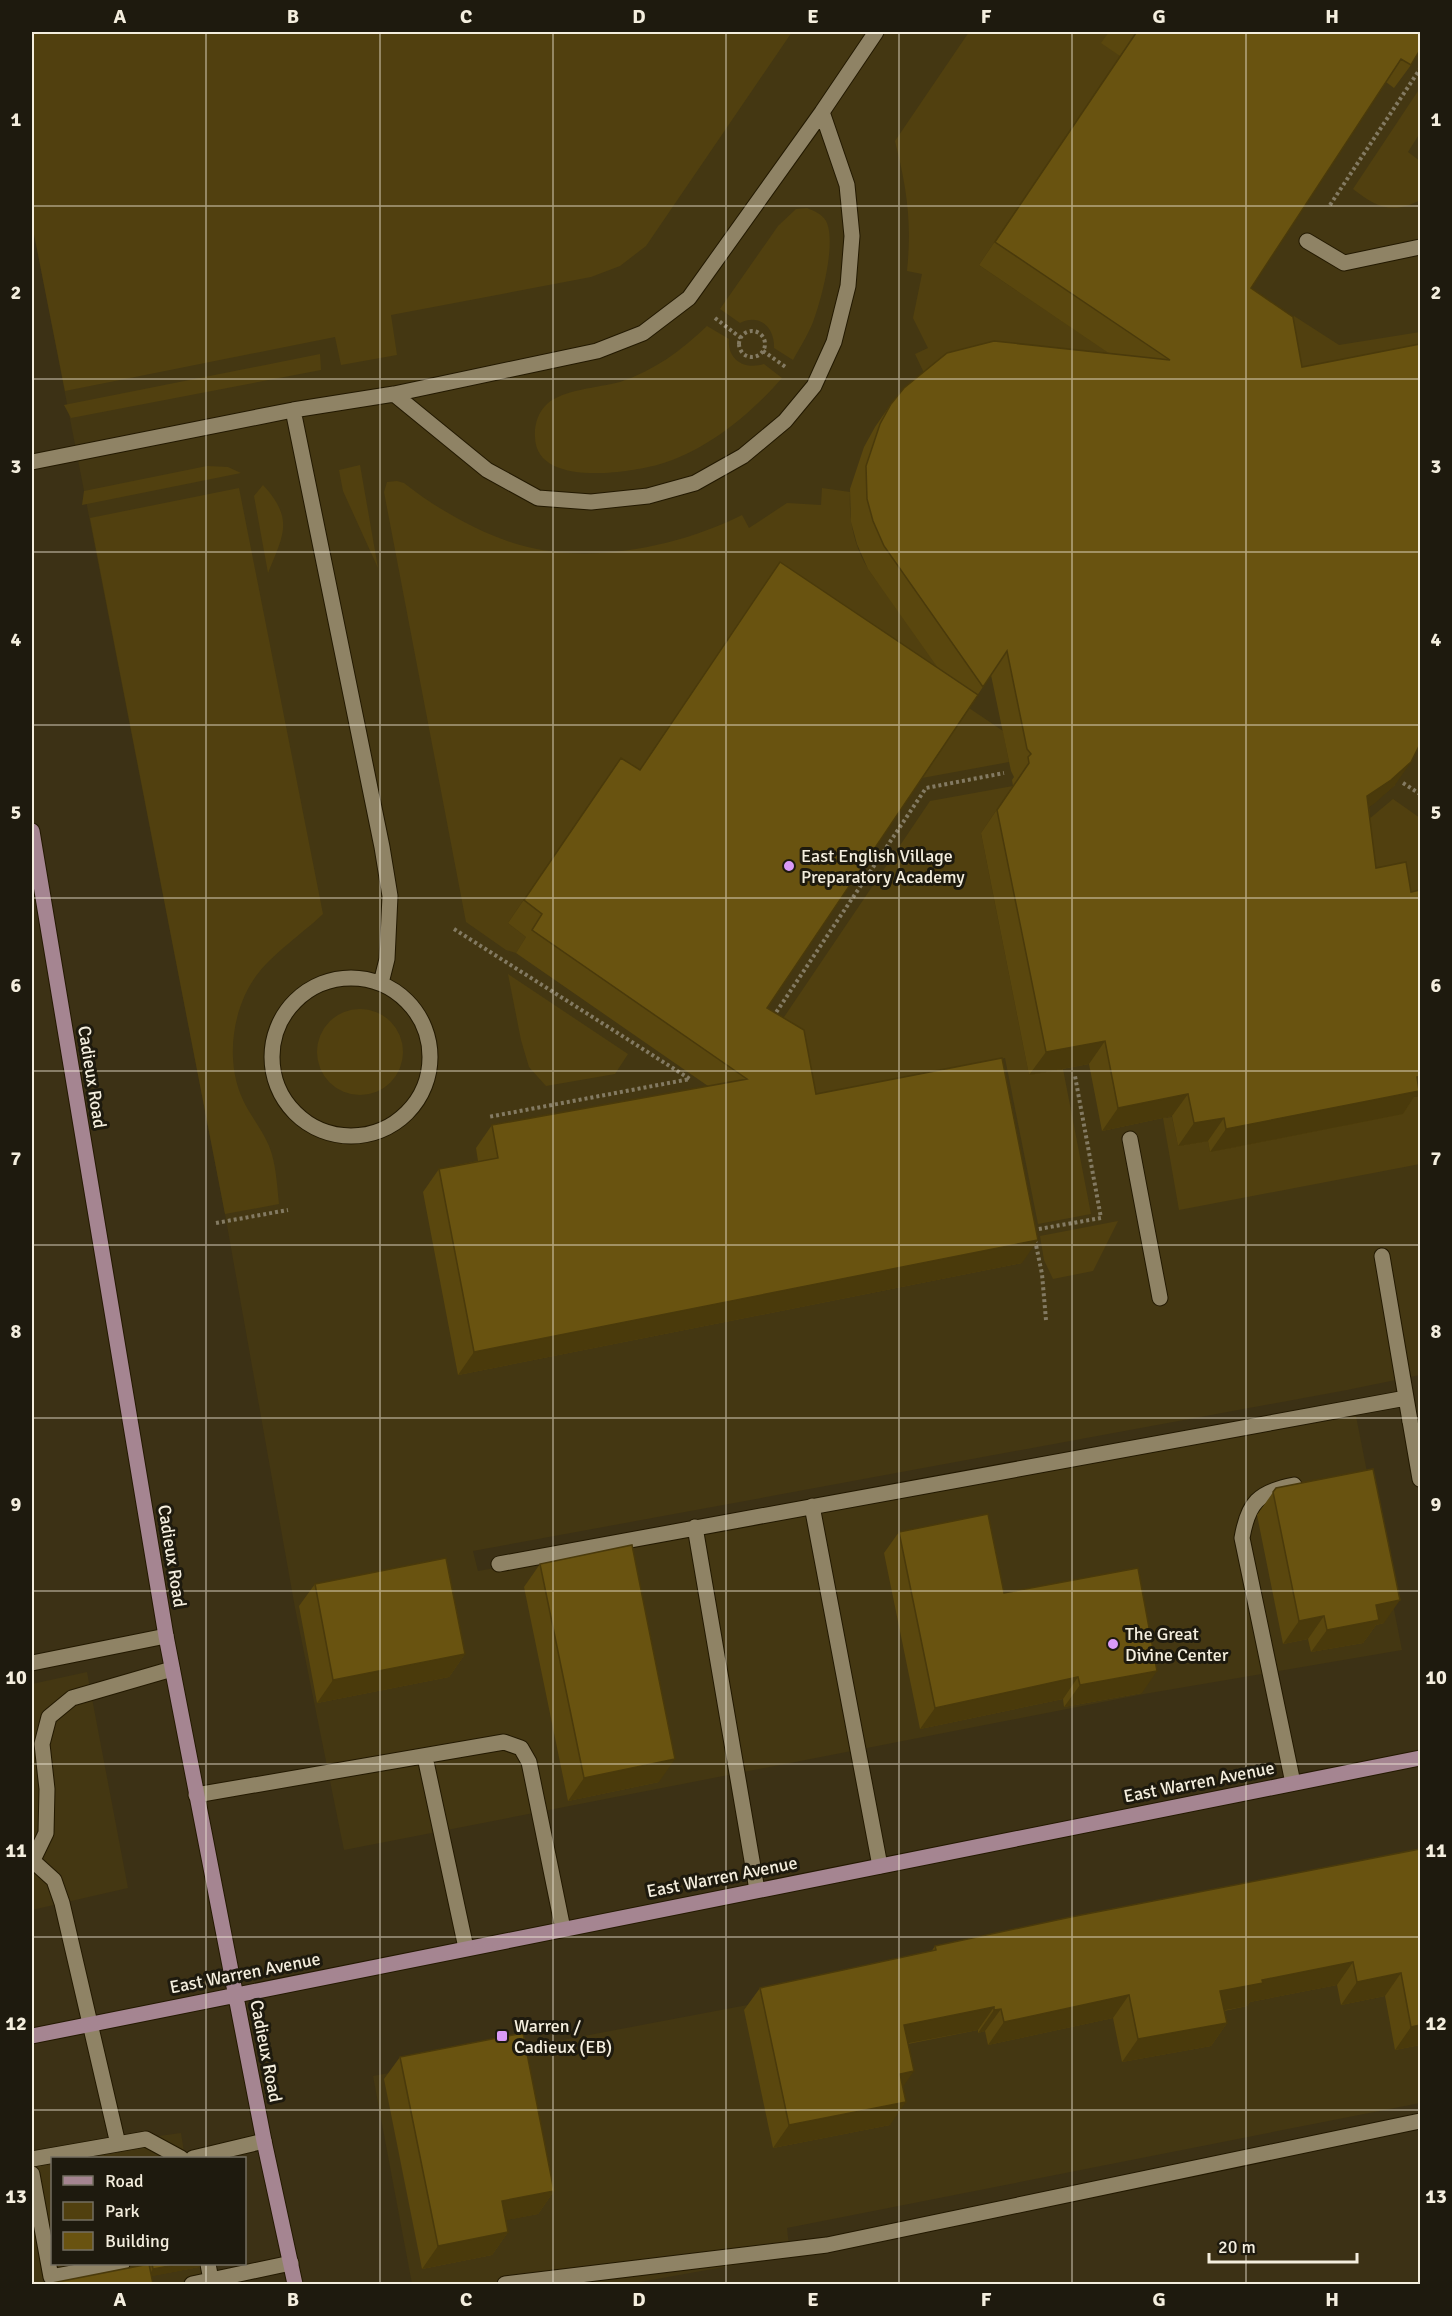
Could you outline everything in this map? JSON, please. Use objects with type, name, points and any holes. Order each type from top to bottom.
[{"type":"street","points":[[32,462],[293,410],[394,394],[597,351],[643,333],[689,298],[822,112],[876,32]]},
{"type":"street","points":[[394,394],[487,470],[538,498],[591,502],[648,496],[695,483],[743,456],[784,421],[814,386],[834,342],[848,286],[852,236],[847,185],[822,112]]},
{"type":"street","points":[[1307,241],[1344,263],[1420,247]]},
{"type":"street","points":[[293,410],[390,896],[387,959],[381,983]]},
{"type":"street","name":"Cadieux Road","points":[[32,831],[166,1636],[264,2141],[295,2284]]},
{"type":"street","points":[[356,977],[381,983],[405,997],[422,1019],[428,1036],[431,1045],[430,1073],[420,1099],[402,1120],[377,1133],[350,1137],[322,1132],[301,1118],[284,1100],[274,1077],[271,1052],[277,1028],[290,1006],[309,989],[332,979],[356,977]]},
{"type":"street","points":[[1130,1139],[1160,1298]]},
{"type":"street","points":[[1382,1256],[1411,1411],[1420,1479]]},
{"type":"street","points":[[499,1564],[812,1506],[1411,1411]]},
{"type":"street","points":[[1293,1783],[1242,1538],[1246,1515],[1259,1497],[1282,1487],[1314,1482]]},
{"type":"street","points":[[812,1506],[880,1866]]},
{"type":"street","points":[[695,1527],[757,1890]]},
{"type":"street","points":[[32,1663],[166,1636]]},
{"type":"street","points":[[117,2144],[91,2024],[54,1880],[32,1861],[46,1833],[47,1789],[42,1744],[50,1717],[72,1698],[172,1669]]},
{"type":"street","points":[[196,1796],[504,1743],[521,1748],[529,1762],[563,1929]]},
{"type":"street","points":[[425,1757],[466,1948]]},
{"type":"street","name":"East Warren Avenue","points":[[32,2036],[1420,1758]]},
{"type":"street","points":[[504,2284],[827,2245],[1420,2121]]},
{"type":"street","points":[[32,2159],[146,2139],[179,2157]]},
{"type":"street","points":[[197,2157],[264,2141]]},
{"type":"street","points":[[32,2174],[45,2207],[51,2277],[129,2267]]},
{"type":"street","points":[[192,2284],[291,2263]]},
{"type":"street","points":[[208,2265],[211,2280]]},
{"type":"path","points":[[1330,205],[1420,69]]},
{"type":"path","points":[[754,330],[764,338],[765,348],[756,356],[747,356],[741,350],[741,338],[747,332],[754,330]]},
{"type":"path","points":[[771,1020],[926,788],[1004,773]]},
{"type":"path","points":[[1403,783],[1420,794]]},
{"type":"path","points":[[454,929],[690,1079],[488,1117]]},
{"type":"path","points":[[1033,1230],[1101,1218],[1075,1076]]},
{"type":"path","points":[[216,1223],[288,1210]]},
{"type":"path","points":[[1031,1219],[1042,1274],[1046,1320]]},
{"type":"shaded area","name":"East English Village Preparatory Academy","points":[[32,32],[1420,32],[1420,1375],[473,1551],[478,1571],[1356,1416],[1402,1650],[1144,1694],[344,1850],[295,1608],[225,1214],[32,224]]},
{"type":"shaded area","points":[[87,1672],[128,1888],[32,1910],[32,1684]]},
{"type":"shaded area","points":[[1420,1872],[1420,2103],[787,2228],[790,2255],[629,2284],[412,2284],[373,2076],[742,2006]]},
{"type":"shaded area","points":[[181,2133],[185,2157],[51,2157],[51,2265],[206,2265],[210,2284],[32,2284],[32,2153]]},
{"type":"green space","points":[[32,32],[792,32],[646,246],[620,266],[591,277],[391,315],[397,355],[341,365],[335,337],[65,391],[32,224]]},
{"type":"green space","points":[[969,32],[1109,32],[1120,56],[979,265],[1149,380],[926,377],[915,354],[928,348],[913,318],[922,274],[907,271],[909,237],[907,206],[895,141]]},
{"type":"green space","points":[[1420,88],[1420,133],[1408,152],[1420,161],[1420,200],[1401,207],[1385,207],[1353,189]]},
{"type":"green space","points":[[807,208],[826,221],[830,243],[829,257],[824,286],[816,312],[809,332],[793,360],[774,348],[772,334],[765,324],[754,320],[740,323],[720,309],[778,226],[796,209]]},
{"type":"green space","points":[[1294,316],[1339,345],[1420,332],[1420,344],[1286,389],[1277,340]]},
{"type":"green space","points":[[707,326],[729,339],[731,353],[739,362],[750,366],[764,364],[782,378],[756,405],[726,430],[709,442],[675,459],[625,471],[585,473],[566,470],[550,464],[539,453],[535,428],[539,415],[547,404],[562,395],[620,382],[645,372],[677,352]]},
{"type":"green space","points":[[320,354],[321,370],[71,418],[64,405]]},
{"type":"green space","points":[[360,465],[378,568],[343,491],[339,470]]},
{"type":"green space","points":[[207,466],[228,467],[241,473],[82,505],[84,491]]},
{"type":"green space","points":[[387,482],[404,483],[444,511],[490,534],[520,545],[547,551],[575,553],[633,550],[662,544],[690,536],[742,515],[749,528],[787,503],[821,505],[822,488],[850,492],[851,522],[858,547],[869,569],[883,588],[901,606],[966,652],[935,700],[624,793],[604,782],[508,923],[526,937],[516,953],[506,950],[466,922],[384,492]]},
{"type":"green space","points":[[263,485],[279,508],[283,527],[282,537],[268,573],[254,496]]},
{"type":"green space","points":[[239,488],[323,914],[279,952],[256,976],[237,1017],[233,1048],[236,1079],[243,1100],[266,1139],[271,1153],[279,1204],[225,1214],[90,518]]},
{"type":"green space","points":[[969,708],[1003,731],[1009,762],[922,778]]},
{"type":"green space","points":[[1013,786],[981,833],[1029,1075],[1063,1069],[1091,1214],[1038,1224],[1005,1058],[815,1094],[778,1026],[930,801]]},
{"type":"green space","points":[[1393,799],[1420,818],[1420,977],[1360,891],[1368,820]]},
{"type":"green space","points":[[508,974],[628,1054],[615,1074],[546,1086],[529,1067],[521,1040]]},
{"type":"green space","points":[[360,1009],[384,1016],[396,1028],[403,1052],[396,1076],[384,1088],[360,1095],[336,1088],[324,1076],[317,1052],[324,1028],[336,1016]]},
{"type":"green space","points":[[1420,1096],[1420,1164],[1179,1210],[1163,1118],[1172,1117],[1178,1146],[1208,1141],[1210,1152],[1402,1114],[1401,1099]]},
{"type":"green space","points":[[1118,1221],[1093,1271],[1053,1279],[1044,1260],[1040,1236]]},
{"type":"building","points":[[1134,32],[1420,32],[1420,50],[1411,65],[1401,59],[1251,288],[1293,317],[1302,367],[1420,344],[1420,744],[1411,762],[1391,780],[1367,796],[1376,868],[1406,862],[1411,892],[1420,890],[1420,1076],[1417,1077],[1419,1091],[1226,1129],[1224,1118],[1194,1123],[1188,1094],[1118,1108],[1105,1041],[1046,1052],[997,810],[1029,763],[1028,757],[1031,754],[1027,749],[1007,651],[983,687],[884,546],[873,521],[867,499],[866,466],[880,424],[891,404],[904,388],[947,353],[994,341],[1170,360],[995,242],[1136,33]]},
{"type":"building","points":[[780,562],[978,695],[767,1008],[804,1030],[816,1094],[1002,1058],[1038,1240],[474,1352],[439,1169],[498,1158],[492,1125],[747,1079],[532,930],[542,914],[524,900],[621,758],[640,770]]},
{"type":"building","points":[[1373,1469],[1400,1600],[1376,1605],[1379,1620],[1327,1630],[1324,1616],[1299,1621],[1273,1492],[1276,1488]]},
{"type":"building","points":[[988,1514],[1004,1593],[1138,1568],[1157,1671],[1080,1685],[1078,1677],[935,1708],[899,1532]]},
{"type":"building","points":[[632,1545],[675,1759],[584,1778],[540,1564]]},
{"type":"building","points":[[446,1558],[465,1654],[333,1680],[315,1584]]},
{"type":"building","points":[[1420,1849],[1420,2025],[1411,2027],[1401,1973],[1357,1982],[1353,1962],[1220,1991],[1227,2023],[1138,2039],[1129,1995],[1004,2022],[1001,2009],[994,2010],[994,2007],[904,2025],[914,2071],[900,2074],[906,2102],[789,2125],[760,1988],[936,1950],[935,1946],[1071,1917]]},
{"type":"building","points":[[523,2033],[554,2191],[502,2201],[508,2232],[438,2246],[400,2057]]},
{"type":"building","points":[[149,2265],[153,2284],[47,2284]]},
{"type":"building","points":[[152,2265],[175,2265],[153,2269]]},
{"type":"place","name":"East English Village Preparatory Academy","points":[[789,866]]},
{"type":"place","name":"The Great Divine Center","points":[[1113,1644]]},
{"type":"place","name":"Warren / Cadieux (EB)","points":[[502,2036]]}]
